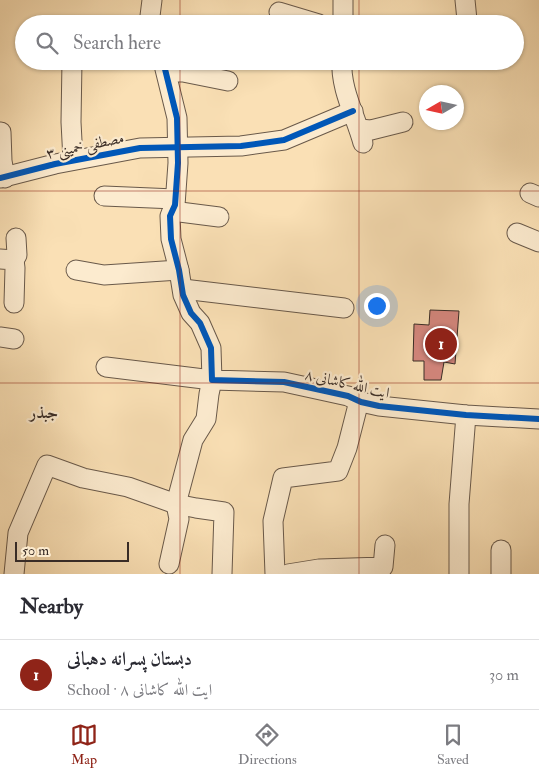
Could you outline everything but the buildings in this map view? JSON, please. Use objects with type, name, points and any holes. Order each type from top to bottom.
[{"type":"street","points":[[150,15],[152,0]]},
{"type":"street","points":[[343,0],[343,15]]},
{"type":"street","points":[[464,0],[466,15]]},
{"type":"street","points":[[279,12],[286,15]]},
{"type":"street","points":[[72,70],[70,122],[73,160]]},
{"type":"street","points":[[166,70],[177,118],[178,163],[174,205],[170,216],[171,239],[180,270],[182,289],[191,313],[200,323],[211,348],[212,380],[206,419],[193,440],[176,504],[179,520],[169,564]]},
{"type":"street","points":[[204,70],[228,80]]},
{"type":"street","points":[[342,70],[346,90],[358,128]]},
{"type":"street","name":"مصطفی خمینی ۳","points":[[3,178],[73,160],[140,148],[241,146],[358,128],[371,130],[403,122]]},
{"type":"street","points":[[1,132],[3,178]]},
{"type":"street","points":[[104,196],[174,205],[219,217]]},
{"type":"street","points":[[517,233],[539,242]]},
{"type":"street","points":[[14,303],[15,268],[7,260],[17,255],[16,238]]},
{"type":"street","points":[[76,270],[104,275],[180,270]]},
{"type":"street","points":[[182,289],[344,308]]},
{"type":"street","name":"ایت الله کاشانی ۸","points":[[106,367],[212,380],[284,382],[348,396],[379,406],[466,415],[539,419]]},
{"type":"street","points":[[275,574],[273,521],[283,478],[338,471],[347,448],[359,401]]},
{"type":"street","points":[[459,574],[459,504],[466,415]]},
{"type":"street","points":[[14,574],[18,533],[47,465],[83,478],[128,487],[176,504],[224,512],[222,574]]},
{"type":"street","points":[[288,574],[319,569],[382,567],[385,545]]},
{"type":"street","points":[[500,574],[501,550]]},
{"type":"cycle path","points":[[165,70],[177,118],[178,163],[175,205],[170,216],[171,239],[183,295],[191,313],[200,323],[211,348],[212,380],[284,382],[348,396],[361,402],[379,406],[466,415],[539,419]]},
{"type":"cycle path","points":[[0,178],[55,164],[140,148],[241,146],[284,140],[353,111]]},
{"type":"place","name":"دبستان پسرانه دهبانی","points":[[441,344]]},
{"type":"district","name":"جبذر","points":[[44,413]]}]
